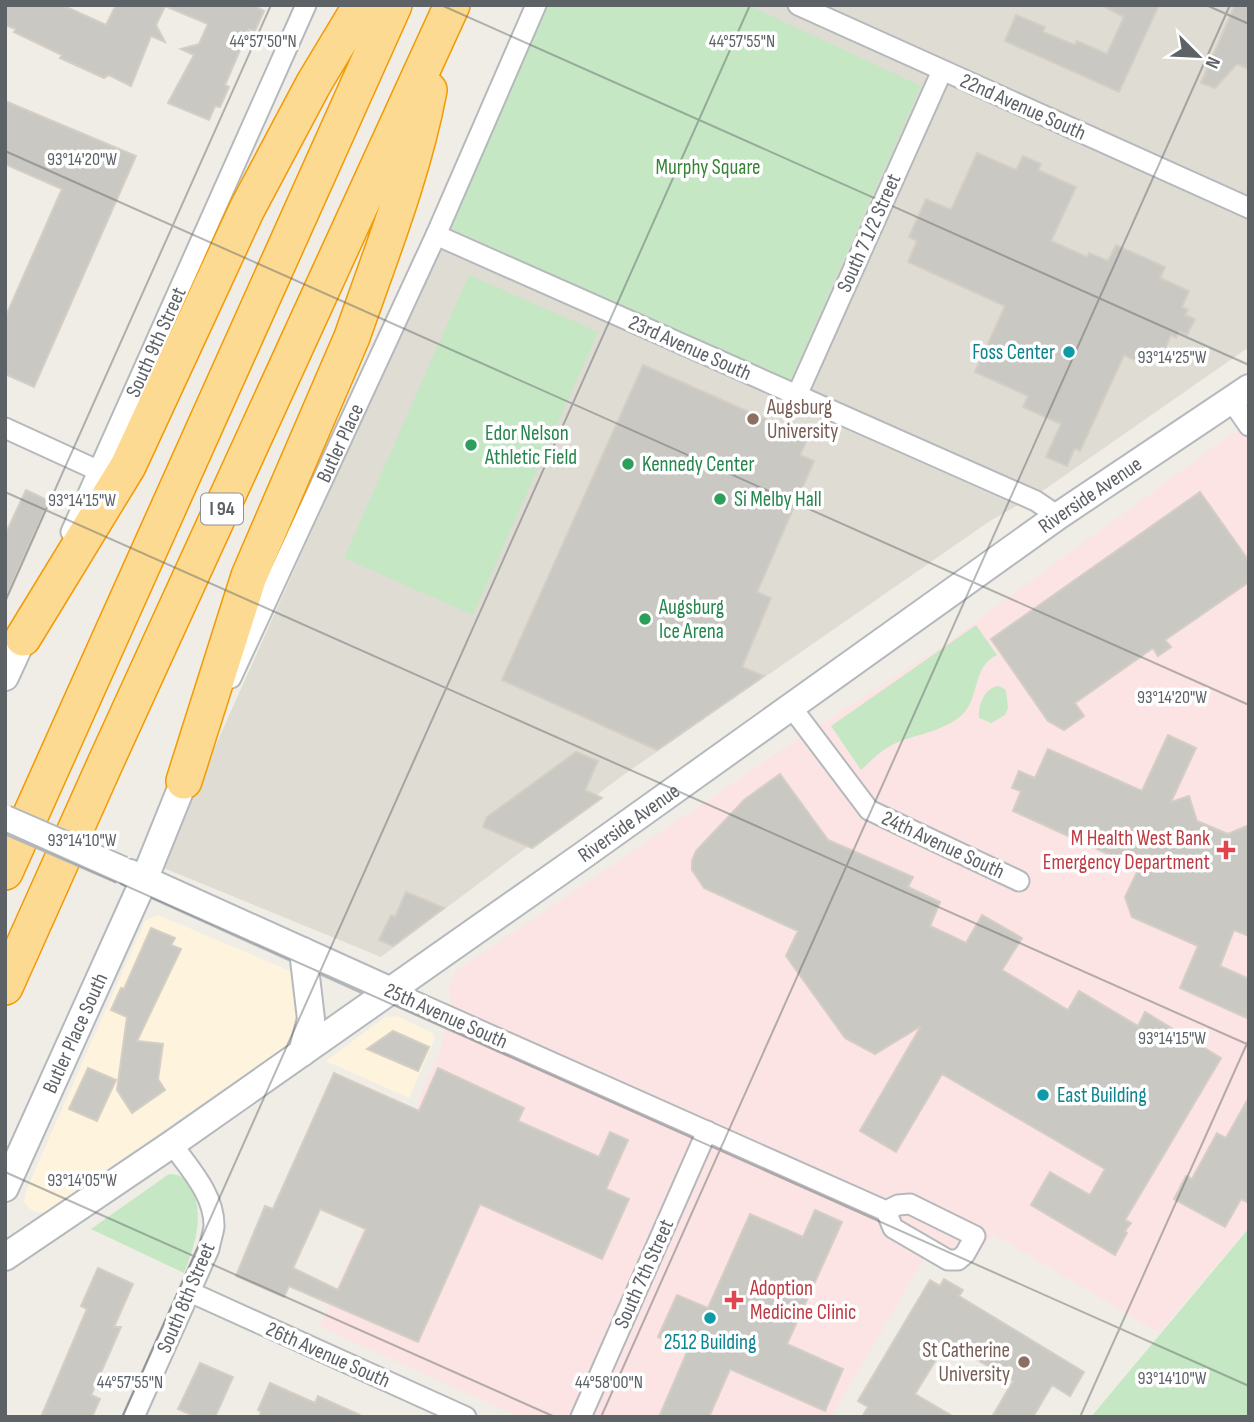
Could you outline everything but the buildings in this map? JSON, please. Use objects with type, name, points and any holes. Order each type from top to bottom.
[{"type":"highway","points":[[23,638],[128,466],[247,209],[308,94],[361,5]]},
{"type":"highway","name":"I 94","points":[[5,872],[394,5]]},
{"type":"highway","points":[[184,781],[248,576],[352,337],[379,262],[422,128],[446,19]]},
{"type":"highway","name":"I 94","points":[[5,987],[446,19]]},
{"type":"street","name":"South 9th Street","points":[[5,677],[306,5]]},
{"type":"street","name":"Butler Place","points":[[133,875],[184,781],[436,235],[536,5]]},
{"type":"street","name":"22nd Avenue South","points":[[798,5],[1249,208]]},
{"type":"street","name":"South 7 1/2 Street","points":[[797,396],[942,71]]},
{"type":"street","name":"23rd Avenue South","points":[[436,235],[1036,502],[1058,516]]},
{"type":"street","points":[[1240,394],[1249,426]]},
{"type":"street","name":"Riverside Avenue","points":[[5,1257],[302,1053],[792,708],[1058,516],[1240,394]]},
{"type":"street","points":[[5,428],[99,471]]},
{"type":"street","name":"24th Avenue South","points":[[792,708],[869,810],[1019,881]]},
{"type":"street","name":"25th Avenue South","points":[[5,819],[886,1211]]},
{"type":"street","name":"Butler Place South","points":[[5,1188],[133,875]]},
{"type":"street","points":[[302,1053],[311,1019],[303,951]]},
{"type":"street","name":"South 7th Street","points":[[581,1417],[707,1131]]},
{"type":"street","name":"South 8th Street","points":[[134,1417],[209,1249],[214,1227],[211,1206],[203,1188],[172,1144]]},
{"type":"street","name":"26th Avenue South","points":[[190,1292],[466,1417]]},
{"type":"shaded area","name":"Augsburg University","points":[[548,5],[1249,5],[1249,347],[1041,492],[990,521],[622,776],[381,957],[161,867]]},
{"type":"shaded area","points":[[1249,421],[1249,1226],[1159,1333],[993,1234],[963,1272],[944,1267],[925,1257],[831,1417],[520,1417],[320,1327],[441,1048],[451,998],[449,987],[455,972],[780,751],[945,644]]},
{"type":"shaded area","points":[[158,915],[297,974],[299,1029],[290,1043],[44,1213],[36,1212],[24,1202],[26,1191],[145,921]]},
{"type":"shaded area","points":[[397,1016],[432,1033],[435,1038],[409,1098],[326,1061],[384,1018]]},
{"type":"green space","name":"Murphy Square","points":[[548,5],[748,5],[921,86],[790,381],[449,228]]},
{"type":"green space","name":"Edor Nelson Athletic Field","points":[[469,275],[598,332],[473,615],[344,558]]},
{"type":"green space","points":[[976,625],[997,655],[989,660],[980,674],[968,708],[947,725],[891,745],[861,770],[831,726]]},
{"type":"green space","points":[[999,686],[1006,690],[1008,708],[1005,715],[991,723],[979,718],[980,707],[986,693]]},
{"type":"green space","points":[[169,1174],[187,1181],[197,1209],[195,1241],[184,1273],[91,1229]]},
{"type":"green space","points":[[1249,1228],[1249,1417],[1091,1417]]},
{"type":"place","name":"Foss Center","points":[[1069,352]]},
{"type":"place","name":"Augsburg University","points":[[753,419]]},
{"type":"place","name":"Edor Nelson Athletic Field","points":[[471,445]]},
{"type":"place","name":"Kennedy Center","points":[[628,464]]},
{"type":"place","name":"Si Melby Hall","points":[[720,499]]},
{"type":"place","name":"Augsburg Ice Arena","points":[[645,619]]},
{"type":"place","name":"M Health West Bank Emergency Department","points":[[1226,850]]},
{"type":"place","name":"East Building","points":[[1043,1095]]},
{"type":"place","name":"Adoption Medicine Clinic","points":[[734,1300]]},
{"type":"place","name":"2512 Building","points":[[710,1318]]},
{"type":"place","name":"St Catherine University","points":[[1024,1362]]}]
